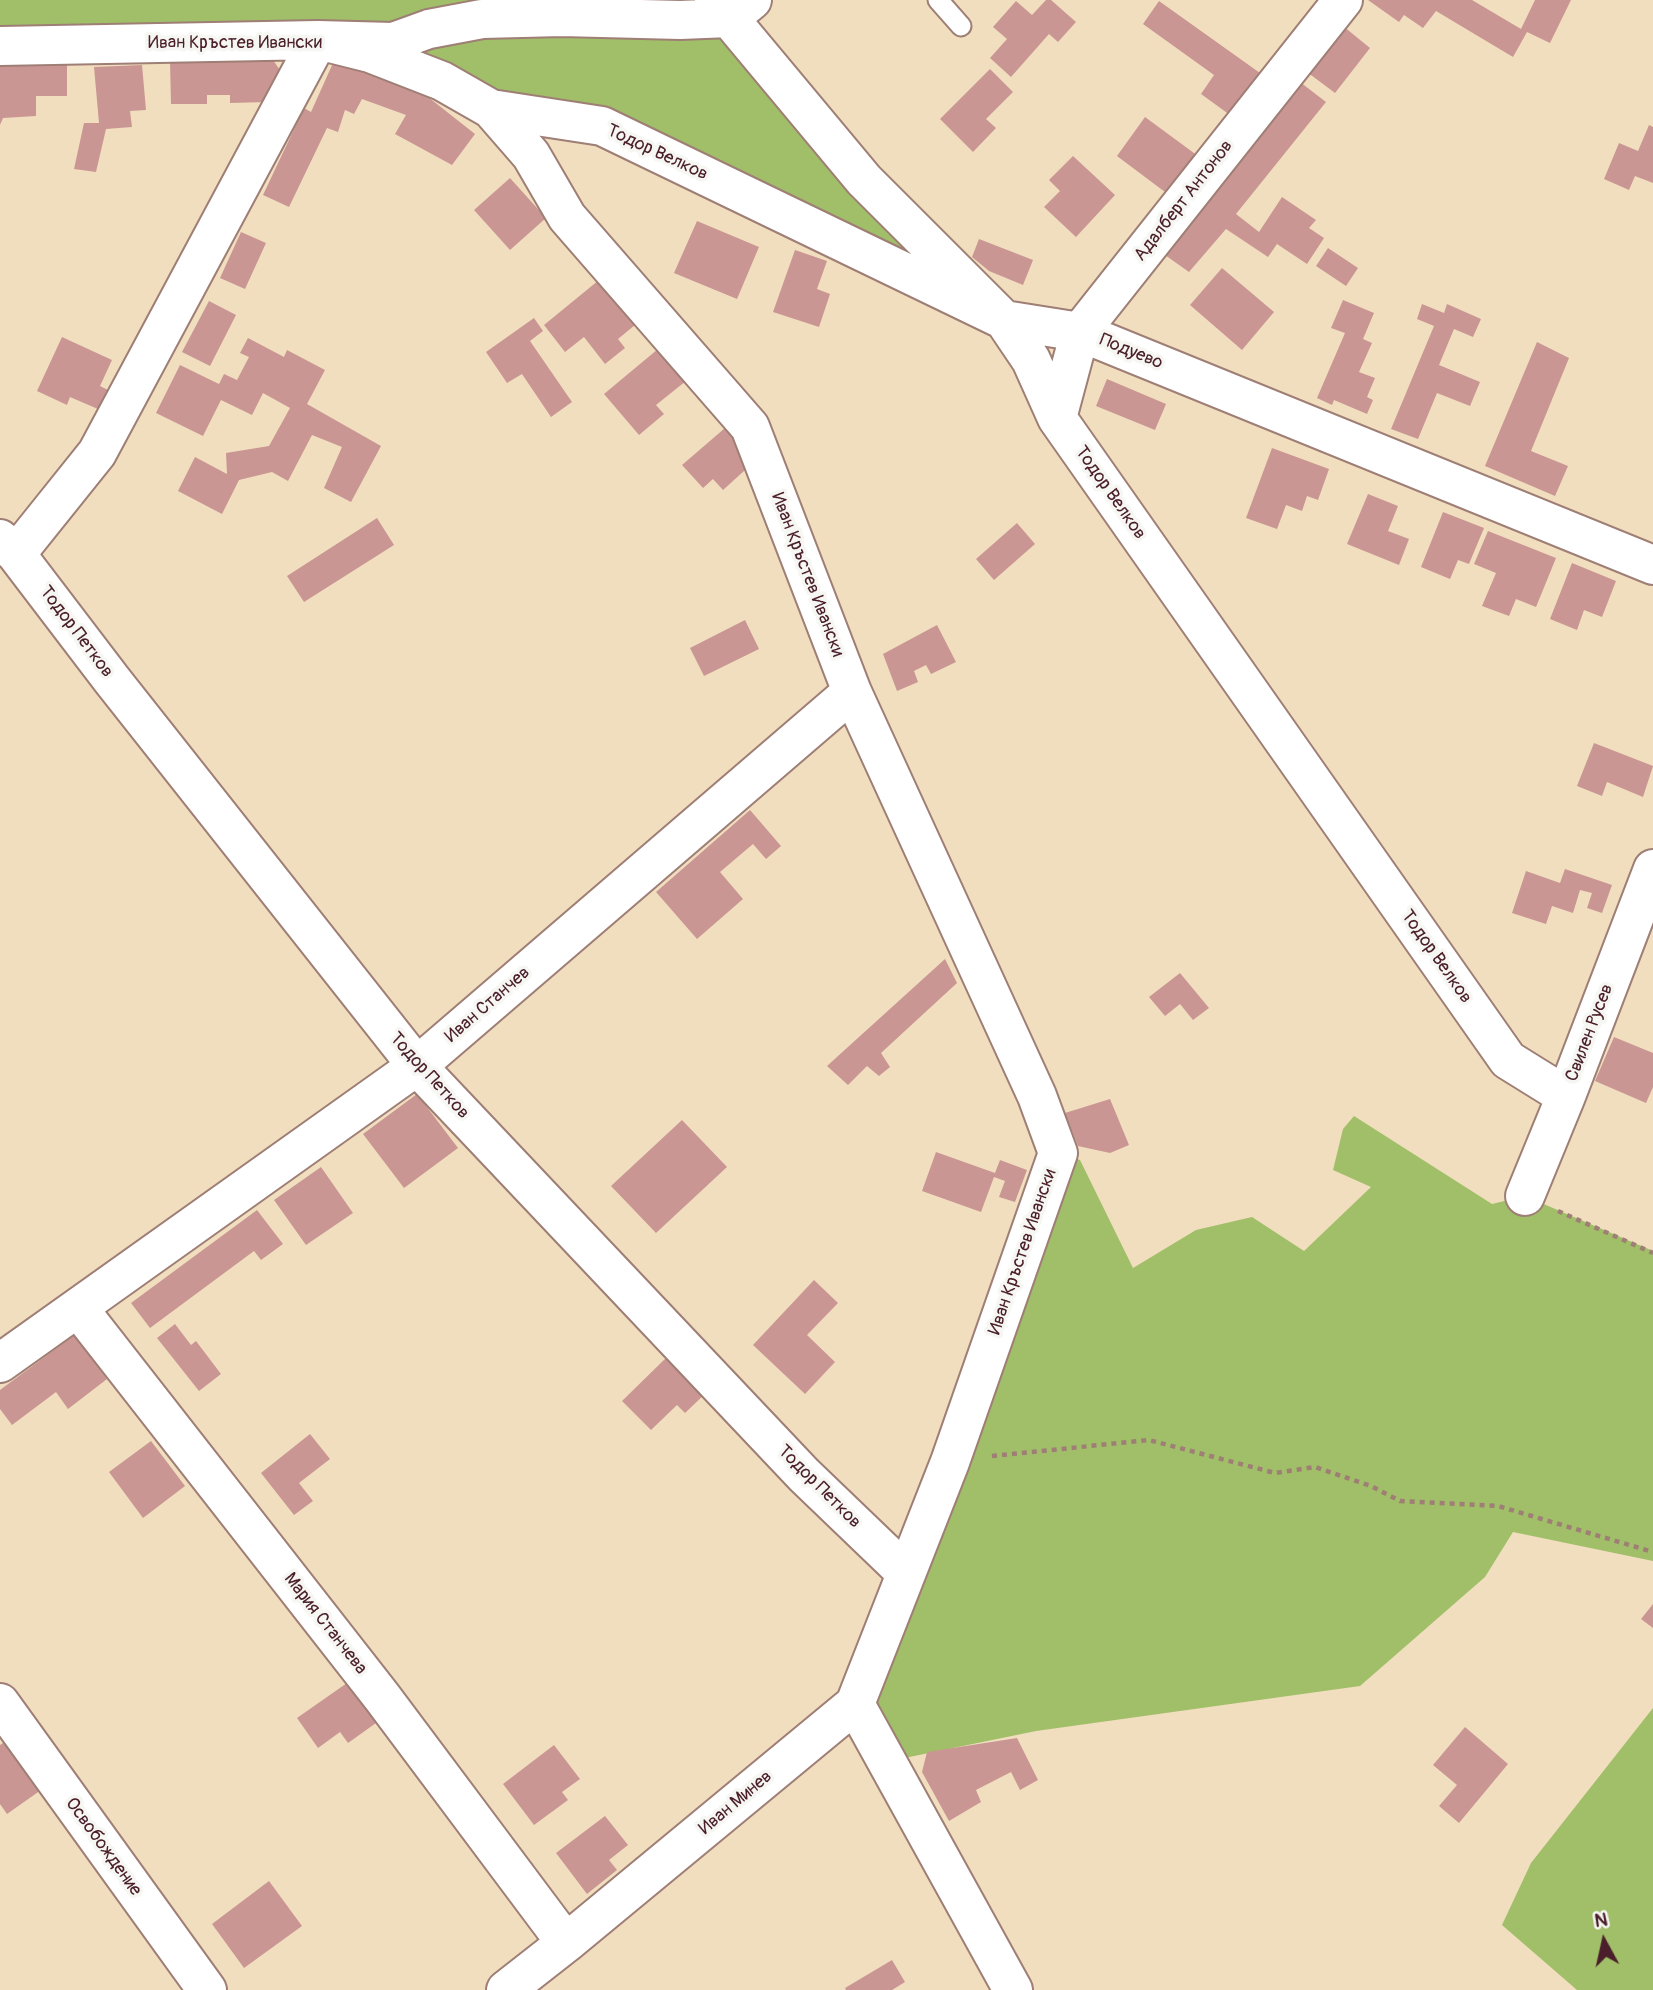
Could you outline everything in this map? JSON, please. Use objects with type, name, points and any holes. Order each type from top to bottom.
[{"type":"street","name":"Адалберт Антонов","points":[[1057,418],[1080,332],[1343,0]]},
{"type":"street","points":[[8,547],[97,453],[318,40],[393,42],[429,29],[482,19],[562,17],[680,20],[732,6],[864,180],[1004,320]]},
{"type":"street","name":"Иван Кръстев Ивански","points":[[0,46],[318,40],[370,54],[442,81],[491,109],[531,155],[568,217],[750,426],[852,692],[1037,1096],[1058,1153],[950,1462],[905,1572]]},
{"type":"street","name":"Тодор Велков","points":[[491,109],[602,126],[1004,320],[1031,360],[1057,418],[1508,1060],[1566,1096]]},
{"type":"street","name":"Подуево","points":[[1004,320],[1080,332],[1653,565]]},
{"type":"street","name":"Тодор Петков","points":[[8,547],[417,1066],[804,1475],[905,1572]]},
{"type":"street","name":"Иван Станчев","points":[[0,1363],[417,1066],[852,692]]},
{"type":"street","name":"Свилен Русев","points":[[1525,1196],[1653,869]]},
{"type":"street","name":"Мария Станчева","points":[[78,1308],[382,1697],[566,1943]]},
{"type":"street","name":"Иван Минев","points":[[506,1990],[855,1704],[905,1572]]},
{"type":"street","name":"Освобождение","points":[[0,1703],[207,1990]]},
{"type":"street","points":[[855,1704],[1013,1990]]},
{"type":"lane","points":[[938,0],[961,26]]},
{"type":"path","points":[[1525,1196],[1653,1253]]},
{"type":"path","points":[[950,1462],[1149,1440],[1275,1473],[1315,1466],[1371,1486],[1400,1501],[1498,1506],[1653,1552]]},
{"type":"green space","points":[[0,0],[752,0],[731,18],[1004,320],[602,126],[370,53],[0,46]]},
{"type":"green space","points":[[1354,1116],[1492,1204],[1525,1196],[1653,1251],[1653,1561],[1513,1532],[1485,1577],[1360,1686],[1036,1731],[885,1762],[855,1704],[1058,1153],[1080,1160],[1133,1268],[1196,1230],[1252,1217],[1304,1251],[1371,1187],[1333,1170],[1343,1129]]},
{"type":"green space","points":[[1653,1708],[1653,1990],[1577,1990],[1502,1925],[1531,1863]]},
{"type":"building","points":[[1046,0],[1051,0],[1076,22],[1058,42],[1049,34],[1011,77],[990,58],[1007,39],[993,27],[1016,1],[1032,15]]},
{"type":"building","points":[[1368,0],[1472,0],[1521,29],[1535,0],[1571,0],[1550,43],[1527,32],[1513,57],[1436,11],[1423,28],[1404,15],[1399,22]]},
{"type":"building","points":[[1159,1],[1260,73],[1230,115],[1201,94],[1214,75],[1143,24]]},
{"type":"building","points":[[1343,26],[1370,48],[1335,93],[1307,72]]},
{"type":"building","points":[[273,60],[282,73],[268,102],[230,103],[230,95],[207,95],[207,104],[171,104],[170,62]]},
{"type":"building","points":[[333,63],[392,76],[423,93],[475,134],[452,165],[395,134],[406,115],[362,99],[354,114],[345,110],[338,132],[327,128],[289,207],[263,195],[304,108],[311,112]]},
{"type":"building","points":[[0,65],[67,65],[67,96],[36,96],[36,116],[3,118],[0,125]]},
{"type":"building","points":[[142,65],[146,110],[130,111],[132,127],[106,129],[96,172],[74,169],[84,123],[99,123],[94,67]]},
{"type":"building","points":[[990,69],[1013,92],[986,119],[996,128],[973,152],[940,119]]},
{"type":"building","points":[[1300,82],[1326,102],[1236,214],[1259,232],[1282,197],[1316,220],[1309,228],[1324,238],[1307,264],[1277,244],[1268,257],[1226,229],[1189,272],[1165,255]]},
{"type":"building","points":[[1145,117],[1198,156],[1169,195],[1117,156]]},
{"type":"building","points":[[1649,125],[1653,127],[1653,183],[1635,176],[1629,190],[1604,179],[1619,143],[1638,151]]},
{"type":"building","points":[[1073,156],[1115,195],[1076,237],[1044,207],[1060,191],[1049,180]]},
{"type":"building","points":[[510,178],[546,218],[510,250],[474,210]]},
{"type":"building","points":[[697,221],[759,247],[737,299],[674,273]]},
{"type":"building","points":[[241,232],[266,243],[245,289],[220,278]]},
{"type":"building","points":[[979,239],[1033,260],[1023,285],[989,271],[972,257]]},
{"type":"building","points":[[1328,248],[1358,268],[1346,286],[1316,266]]},
{"type":"building","points":[[795,250],[827,261],[817,289],[830,294],[819,327],[773,312]]},
{"type":"building","points":[[1222,268],[1274,312],[1242,350],[1190,305]]},
{"type":"building","points":[[599,280],[635,325],[618,339],[625,348],[605,364],[584,337],[565,352],[544,325]]},
{"type":"building","points":[[1343,300],[1374,313],[1363,339],[1372,343],[1359,372],[1375,378],[1367,397],[1373,400],[1367,414],[1334,400],[1332,405],[1317,398],[1345,333],[1331,328]]},
{"type":"building","points":[[209,301],[236,315],[210,366],[182,352]]},
{"type":"building","points":[[1422,304],[1444,313],[1447,304],[1481,319],[1473,337],[1454,329],[1439,365],[1480,382],[1470,406],[1437,393],[1418,439],[1391,429],[1434,326],[1417,319]]},
{"type":"building","points":[[534,318],[543,331],[530,341],[572,402],[551,417],[522,374],[507,383],[486,352]]},
{"type":"building","points":[[62,337],[112,360],[100,386],[114,393],[105,412],[70,397],[67,405],[37,391]]},
{"type":"building","points":[[248,338],[284,357],[287,350],[325,370],[307,404],[381,446],[351,502],[324,488],[342,447],[312,435],[288,481],[272,472],[239,480],[222,514],[178,491],[195,457],[227,474],[226,453],[269,446],[290,408],[263,393],[252,415],[221,400],[203,436],[156,413],[180,365],[219,384],[224,374],[237,380],[249,357],[240,353]]},
{"type":"building","points":[[1537,342],[1569,358],[1531,451],[1568,466],[1555,496],[1485,466]]},
{"type":"building","points":[[658,349],[686,381],[656,405],[664,414],[639,435],[604,394]]},
{"type":"building","points":[[1107,379],[1166,404],[1155,430],[1096,406]]},
{"type":"building","points":[[725,428],[755,461],[723,490],[713,479],[703,488],[682,465]]},
{"type":"building","points":[[1272,448],[1329,469],[1318,500],[1307,496],[1302,511],[1286,505],[1277,529],[1246,518]]},
{"type":"building","points":[[1368,494],[1398,506],[1388,531],[1409,539],[1399,565],[1347,544]]},
{"type":"building","points":[[1443,512],[1484,528],[1469,564],[1458,560],[1450,579],[1421,567]]},
{"type":"building","points":[[377,518],[394,545],[304,602],[287,576]]},
{"type":"building","points":[[1017,523],[1035,544],[994,580],[976,559]]},
{"type":"building","points":[[1488,531],[1556,558],[1536,607],[1516,599],[1509,616],[1482,606],[1496,573],[1474,564]]},
{"type":"building","points":[[1572,563],[1616,581],[1602,617],[1584,610],[1577,630],[1550,619]]},
{"type":"building","points":[[745,620],[759,649],[704,676],[690,648]]},
{"type":"building","points":[[937,625],[956,662],[931,674],[926,665],[914,671],[918,682],[897,691],[883,654]]},
{"type":"building","points":[[1594,743],[1653,766],[1643,797],[1607,782],[1602,796],[1577,786]]},
{"type":"building","points":[[750,810],[781,846],[766,859],[753,844],[720,872],[743,899],[697,939],[656,892]]},
{"type":"building","points":[[1565,869],[1612,885],[1602,913],[1587,908],[1592,893],[1580,890],[1573,913],[1552,906],[1546,924],[1512,913],[1526,871],[1560,883]]},
{"type":"building","points":[[945,959],[957,983],[881,1053],[890,1067],[879,1076],[867,1066],[848,1085],[827,1066]]},
{"type":"building","points":[[1180,973],[1209,1008],[1193,1020],[1180,1004],[1165,1016],[1149,997]]},
{"type":"building","points":[[1614,1037],[1653,1053],[1653,1087],[1646,1103],[1595,1081]]},
{"type":"building","points":[[417,1094],[458,1148],[404,1188],[363,1134]]},
{"type":"building","points":[[1110,1099],[1129,1145],[1110,1153],[1078,1146],[1065,1113]]},
{"type":"building","points":[[682,1120],[727,1167],[656,1233],[611,1186]]},
{"type":"building","points":[[936,1152],[995,1173],[1000,1160],[1027,1170],[1015,1202],[999,1197],[1005,1181],[994,1177],[981,1212],[922,1191]]},
{"type":"building","points":[[321,1167],[353,1213],[306,1245],[274,1200]]},
{"type":"building","points":[[257,1210],[283,1244],[261,1260],[254,1251],[150,1328],[131,1303]]},
{"type":"building","points":[[814,1280],[838,1303],[807,1335],[835,1362],[805,1394],[753,1345]]},
{"type":"building","points":[[175,1324],[191,1345],[196,1341],[221,1374],[199,1391],[157,1338]]},
{"type":"building","points":[[74,1335],[107,1379],[68,1409],[56,1392],[12,1425],[0,1409],[0,1390]]},
{"type":"building","points":[[670,1354],[707,1392],[685,1413],[677,1405],[651,1430],[622,1401]]},
{"type":"building","points":[[310,1434],[330,1459],[299,1483],[313,1501],[294,1515],[261,1473]]},
{"type":"building","points":[[151,1441],[185,1486],[143,1518],[109,1472]]},
{"type":"building","points":[[1653,1604],[1653,1628],[1641,1619]]},
{"type":"building","points":[[347,1683],[376,1723],[348,1743],[340,1732],[318,1748],[297,1718]]},
{"type":"building","points":[[1465,1727],[1508,1764],[1459,1823],[1439,1806],[1457,1785],[1433,1765]]},
{"type":"building","points":[[1017,1738],[1038,1780],[1020,1790],[1011,1772],[976,1790],[981,1802],[949,1821],[922,1772],[927,1752]]},
{"type":"building","points":[[6,1741],[41,1790],[7,1814],[0,1804],[0,1745]]},
{"type":"building","points":[[554,1745],[580,1779],[562,1792],[568,1800],[534,1825],[503,1784]]},
{"type":"building","points":[[605,1816],[628,1845],[609,1860],[617,1870],[587,1894],[556,1853]]},
{"type":"building","points":[[269,1881],[302,1926],[244,1968],[212,1924]]},
{"type":"building","points":[[892,1960],[905,1982],[892,1990],[846,1990],[845,1988]]}]
